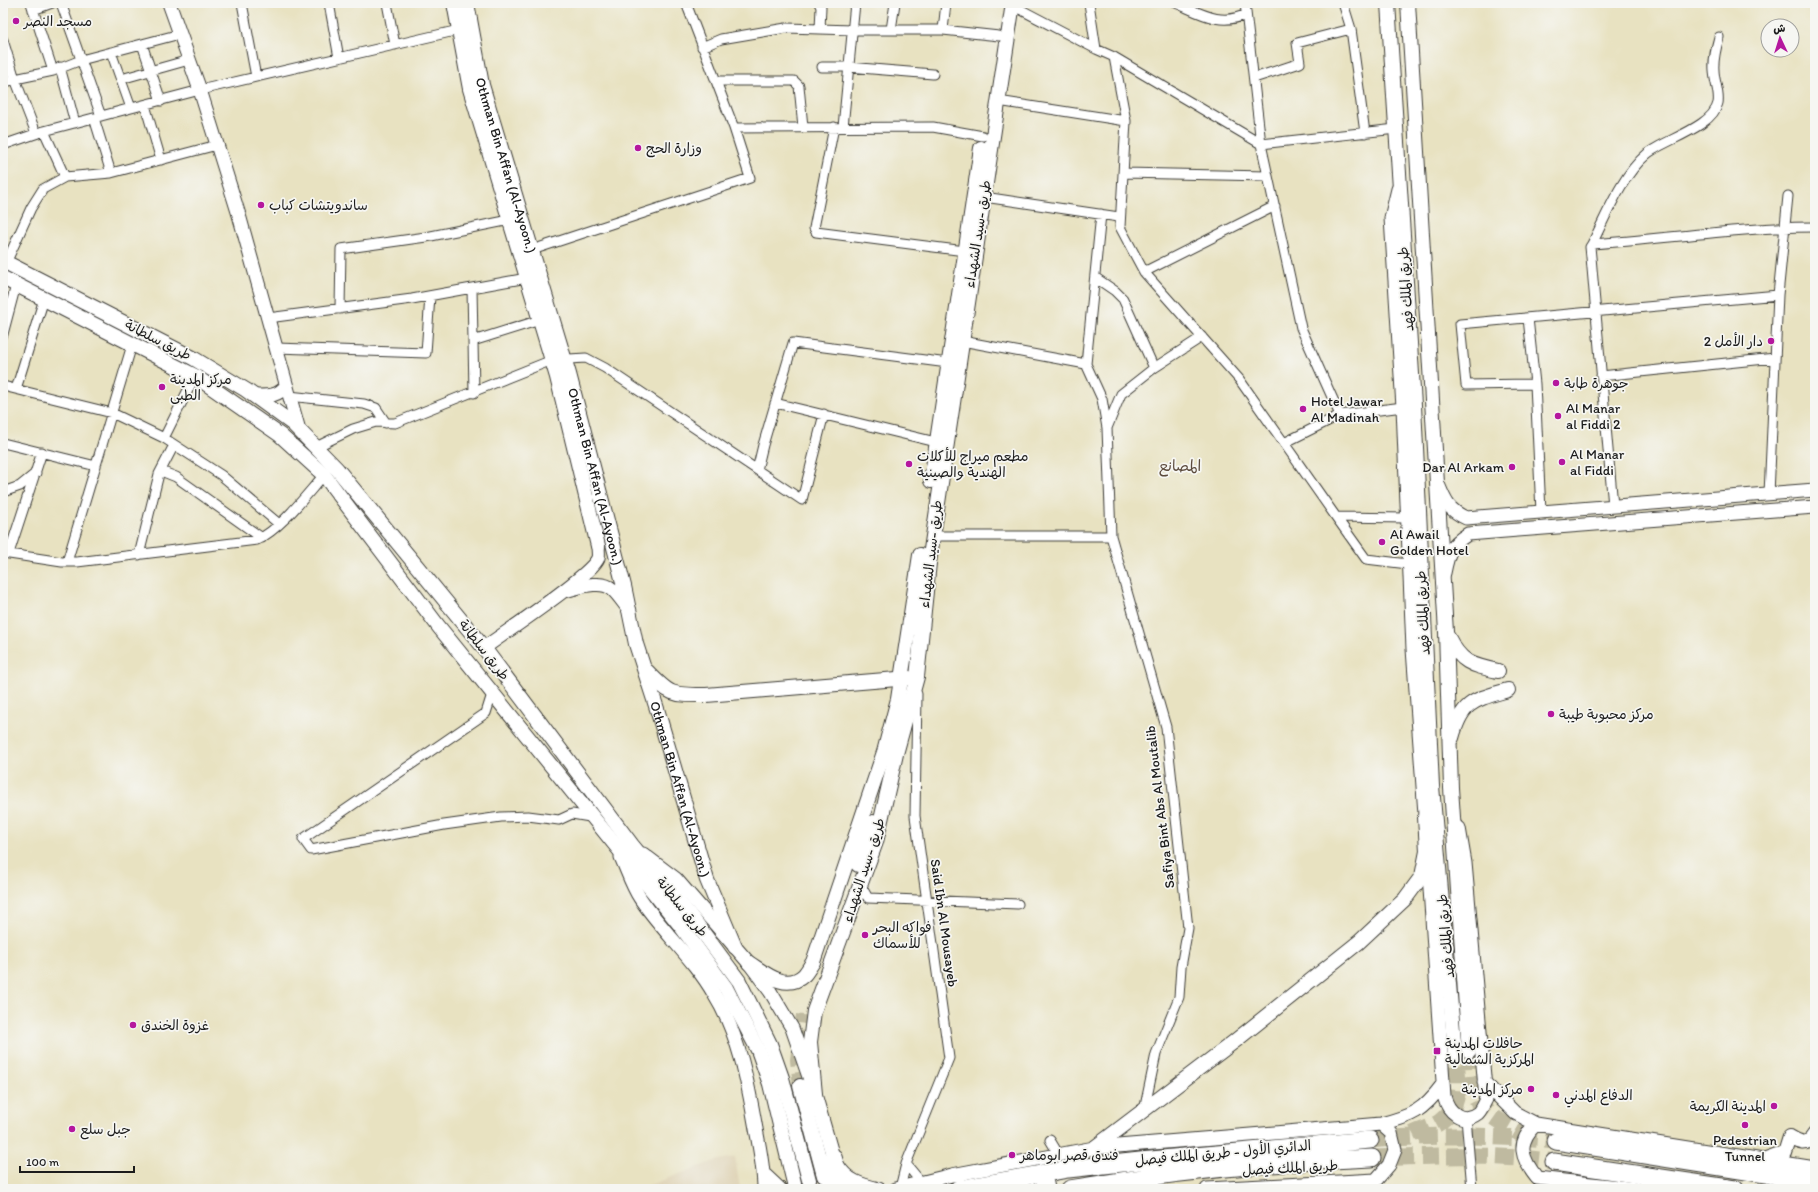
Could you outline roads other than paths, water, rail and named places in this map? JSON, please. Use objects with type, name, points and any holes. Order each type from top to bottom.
[{"type":"highway","name":"الدائري الأول - طريق الملك فيصل","points":[[955,1182],[1041,1179],[1140,1161],[1370,1140]]},
{"type":"highway","points":[[1556,1141],[1815,1182]]},
{"type":"highway","points":[[833,1157],[843,1189]]},
{"type":"highway","name":"الدائري الأول - طريق الملك فيصل","points":[[1070,1189],[1097,1186],[1141,1177],[1320,1160],[1372,1158]]},
{"type":"highway","points":[[1554,1162],[1735,1189]]},
{"type":"main road","points":[[169,3],[200,90],[217,145],[299,430]]},
{"type":"main road","name":"Othman Bin Affan (Al-Ayoon.)","points":[[454,3],[470,89],[540,320],[558,359],[572,432],[598,546]]},
{"type":"main road","name":"Othman Bin Affan (Al-Ayoon.)","points":[[467,3],[482,85],[532,250],[558,359],[630,611],[636,644],[707,880],[736,947]]},
{"type":"main road","name":"طريق الملك فهد","points":[[1388,3],[1414,405],[1427,686],[1423,729],[1432,786],[1455,1054]]},
{"type":"main road","name":"طريق الملك فهد","points":[[1408,3],[1446,632],[1451,788],[1469,1051]]},
{"type":"main road","name":"طريق -سيد الشهداء","points":[[749,963],[775,980],[786,981],[796,980],[804,975],[813,962],[884,752],[898,699],[964,251],[999,36],[1010,4]]},
{"type":"main road","name":"طريق -سيد الشهداء","points":[[815,1094],[810,1042],[814,1011],[876,842],[896,754],[917,677],[932,536],[984,197],[1010,4]]},
{"type":"main road","points":[[1400,182],[1391,218],[1403,406],[1408,564],[1423,729],[1425,817],[1443,1084],[1446,1103],[1450,1111],[1456,1115],[1466,1117],[1479,1112],[1486,1099],[1465,863],[1451,788]]},
{"type":"main road","name":"طريق سلطانة","points":[[5,262],[193,358],[254,396],[293,424],[337,469],[484,648],[632,845],[693,919],[739,981],[770,1044],[782,1078],[809,1180]]},
{"type":"main road","name":"طريق سلطانة","points":[[3,278],[195,376],[280,435],[324,475],[492,694],[709,963],[726,988],[744,1020],[758,1050],[770,1084],[794,1183]]},
{"type":"main road","points":[[254,396],[275,396],[281,392],[288,391]]},
{"type":"main road","points":[[1437,483],[1448,505],[1455,513],[1466,518],[1815,490]]},
{"type":"main road","points":[[1443,578],[1447,557],[1455,542],[1468,534],[1815,507]]},
{"type":"main road","points":[[484,648],[563,591],[590,568],[598,558],[598,546]]},
{"type":"main road","points":[[563,591],[595,586],[606,586],[612,589],[630,611]]},
{"type":"main road","points":[[1446,632],[1456,653],[1467,662],[1498,671]]},
{"type":"main road","points":[[644,668],[664,689],[678,695],[706,695],[917,677]]},
{"type":"main road","points":[[1448,674],[1434,678],[1427,686],[1434,693],[1448,694]]},
{"type":"main road","points":[[1450,748],[1456,725],[1462,711],[1481,698],[1508,690]]},
{"type":"main road","points":[[803,1015],[840,920],[896,754]]},
{"type":"main road","points":[[1425,817],[1432,786]]},
{"type":"main road","points":[[632,845],[676,880],[736,947],[770,991],[792,1028],[815,1094],[833,1157],[835,1175],[825,1183],[800,1086]]},
{"type":"main road","points":[[1094,1148],[1144,1112],[1224,1044],[1359,942],[1405,899],[1422,876],[1428,851]]},
{"type":"main road","points":[[619,852],[640,897],[691,960],[714,993],[726,1017],[739,1052],[749,1092],[764,1174],[764,1189]]},
{"type":"main road","points":[[1484,1082],[1515,1113],[1536,1124],[1815,1168]]},
{"type":"main road","points":[[898,1188],[921,1182],[955,1182],[1059,1155],[1094,1148],[1381,1124],[1406,1118],[1421,1109],[1433,1098],[1443,1084]]},
{"type":"main road","name":"طريق الملك فيصل","points":[[1207,1189],[1324,1186],[1376,1180],[1389,1165],[1395,1150],[1391,1133],[1381,1124]]},
{"type":"main road","points":[[1536,1124],[1528,1132],[1522,1148],[1527,1165],[1537,1178],[1636,1189]]},
{"type":"main road","points":[[1766,1160],[1785,1152],[1790,1137],[1805,1143],[1810,1141],[1814,1135]]},
{"type":"main road","points":[[833,1157],[841,1171],[852,1182],[879,1189]]},
{"type":"main road","points":[[764,1174],[780,1189]]},
{"type":"street","points":[[52,3],[32,6],[75,123]]},
{"type":"street","points":[[61,3],[81,60],[98,117],[111,173]]},
{"type":"street","points":[[242,3],[256,77]]},
{"type":"street","points":[[329,3],[339,58]]},
{"type":"street","points":[[387,3],[395,45]]},
{"type":"street","points":[[532,250],[750,178],[734,128],[686,3]]},
{"type":"street","points":[[820,3],[820,30]]},
{"type":"street","points":[[855,3],[853,30],[839,127],[814,228],[816,232],[964,251]]},
{"type":"street","points":[[891,30],[895,3]]},
{"type":"street","points":[[943,30],[946,3]]},
{"type":"street","points":[[1089,3],[1096,48]]},
{"type":"street","points":[[1176,3],[1215,20],[1238,18],[1246,14]]},
{"type":"street","points":[[1245,3],[1261,144],[1302,328],[1340,415]]},
{"type":"street","points":[[1343,3],[1351,29],[1365,133]]},
{"type":"street","points":[[1010,4],[1114,57],[1261,144],[1396,130]]},
{"type":"street","points":[[1815,4],[1815,10]]},
{"type":"street","points":[[702,47],[721,39],[786,28],[820,30],[943,30],[999,36]]},
{"type":"street","points":[[1254,78],[1300,63],[1297,42],[1351,29]]},
{"type":"street","points":[[3,145],[40,132],[200,90],[459,30]]},
{"type":"street","points":[[3,83],[56,69],[81,60],[180,34]]},
{"type":"street","points":[[1613,506],[1590,248],[1630,171],[1639,161],[1649,152],[1698,126],[1715,110],[1718,103],[1714,58],[1719,37]]},
{"type":"street","points":[[3,40],[15,79],[40,132],[65,177]]},
{"type":"street","points":[[142,44],[161,101]]},
{"type":"street","points":[[111,52],[131,108]]},
{"type":"street","points":[[1114,57],[1126,121],[1124,173],[1119,217],[1120,227],[1144,272],[1239,379],[1366,559],[1408,564]]},
{"type":"street","points":[[121,79],[189,60]]},
{"type":"street","points":[[822,67],[848,67],[933,74]]},
{"type":"street","points":[[716,81],[797,82],[799,86],[803,127]]},
{"type":"street","points":[[998,101],[1126,121]]},
{"type":"street","points":[[145,105],[161,160]]},
{"type":"street","points":[[734,128],[933,127],[983,136]]},
{"type":"street","points":[[5,262],[31,208],[43,189],[65,177],[111,173],[217,145]]},
{"type":"street","points":[[1124,173],[1267,176]]},
{"type":"street","points":[[1769,494],[1778,295],[1788,196]]},
{"type":"street","points":[[984,197],[1119,217]]},
{"type":"street","points":[[1144,272],[1275,206]]},
{"type":"street","points":[[962,341],[1086,364],[1096,278],[1101,214]]},
{"type":"street","points":[[340,309],[341,249],[426,237],[510,220]]},
{"type":"street","points":[[1592,244],[1785,227],[1815,227]]},
{"type":"street","points":[[268,318],[430,296],[527,278]]},
{"type":"street","points":[[1096,278],[1115,291],[1123,300],[1154,368]]},
{"type":"street","points":[[3,334],[16,285]]},
{"type":"street","points":[[472,288],[474,393]]},
{"type":"street","points":[[1534,384],[1466,385],[1460,324],[1778,295]]},
{"type":"street","points":[[276,348],[426,353],[430,296]]},
{"type":"street","points":[[16,389],[44,299]]},
{"type":"street","points":[[1528,318],[1534,384],[1541,512]]},
{"type":"street","points":[[473,341],[540,320]]},
{"type":"street","points":[[1107,428],[1121,394],[1154,368],[1202,337]]},
{"type":"street","points":[[757,470],[793,343],[948,363]]},
{"type":"street","points":[[67,562],[132,345]]},
{"type":"street","points":[[316,447],[353,429],[376,422],[396,423],[558,359],[586,358],[605,368],[802,500],[824,414]]},
{"type":"street","points":[[1601,376],[1775,358]]},
{"type":"street","name":"Safiya Bint Abs Al Moutalib","points":[[1086,364],[1102,400],[1107,428],[1111,536],[1166,726],[1188,928],[1181,967],[1179,997],[1156,1054],[1144,1112]]},
{"type":"street","points":[[164,438],[195,376]]},
{"type":"street","points":[[3,386],[112,413],[164,438],[221,475],[279,524]]},
{"type":"street","points":[[288,391],[364,404],[376,408],[386,423]]},
{"type":"street","points":[[775,403],[936,442]]},
{"type":"street","points":[[1284,443],[1340,415],[1403,406]]},
{"type":"street","points":[[3,442],[96,466]]},
{"type":"street","points":[[139,555],[161,471],[174,445]]},
{"type":"street","points":[[42,452],[36,473],[6,553],[67,562],[139,555],[257,540],[262,538],[279,524],[324,475]]},
{"type":"street","points":[[161,471],[176,477],[262,538]]},
{"type":"street","points":[[3,492],[20,486],[36,473]]},
{"type":"street","points":[[1336,517],[1407,518]]},
{"type":"street","points":[[932,536],[1111,536]]},
{"type":"street","name":"Said Ibn Al Mousayeb","points":[[898,1188],[906,1164],[949,1058],[915,816],[917,677]]},
{"type":"street","points":[[492,694],[486,713],[304,839],[311,850],[444,825],[500,817],[528,816],[559,820],[572,814],[590,817]]},
{"type":"street","points":[[861,886],[868,898],[927,899],[1018,904]]},
{"type":"street","points":[[1466,1117],[1472,1189]]},
{"type":"street","points":[[1050,1140],[1059,1155]]},
{"type":"street","points":[[906,1164],[921,1182]]},
{"type":"tunnel","points":[[800,1086],[797,1060],[803,1015]]},
{"type":"tunnel","points":[[1469,1051],[1472,1086],[1476,1099],[1480,1105],[1496,1119],[1528,1138]]},
{"type":"tunnel","points":[[1413,1134],[1431,1127],[1441,1121],[1453,1107],[1456,1099],[1458,1081],[1455,1054]]},
{"type":"tunnel","points":[[1370,1140],[1463,1136],[1510,1137],[1556,1141]]},
{"type":"tunnel","points":[[1372,1158],[1486,1156],[1554,1162]]},
{"type":"place","name":"مسجد النصر","points":[[16,21]]},
{"type":"place","name":"وزارة الحج","points":[[638,148]]},
{"type":"place","name":"ساندويتشات كباب","points":[[261,205]]},
{"type":"place","name":"دار الأمل 2","points":[[1771,341]]},
{"type":"place","name":"جوهرة طابة","points":[[1556,383]]},
{"type":"place","name":"مرکز المدینة الطبی","points":[[162,387]]},
{"type":"place","name":"Hotel Jawar Al Madinah","points":[[1303,409]]},
{"type":"place","name":"Al Manar al Fiddi 2","points":[[1558,416]]},
{"type":"place","name":"Al Manar al Fiddi","points":[[1562,462]]},
{"type":"place","name":"مطعم ميراج للأكلات الهندية والصينية","points":[[909,464]]},
{"type":"place","name":"Dar Al Arkam","points":[[1512,467]]},
{"type":"place","name":"Al Awail Golden Hotel","points":[[1382,542]]},
{"type":"place","name":"مركز محبوبة طيبة","points":[[1551,714]]},
{"type":"place","name":"فواكه البحر للأسماك","points":[[865,935]]},
{"type":"place","name":"غزوة الخندق","points":[[133,1025]]},
{"type":"place","name":"حافلات المدينة المركزية الشمالية","points":[[1437,1051]]},
{"type":"place","name":"مركز المدينة","points":[[1531,1089]]},
{"type":"place","name":"الدفاع المدني","points":[[1556,1095]]},
{"type":"place","name":"المدينة الكريمة","points":[[1774,1106]]},
{"type":"place","name":"Pedestrian Tunnel","points":[[1745,1125]]},
{"type":"place","name":"جبل سلع","points":[[72,1129]]},
{"type":"place","name":"فندق قصر ابوماهر","points":[[1012,1155]]},
{"type":"district","name":"المصانع","points":[[1180,466]]}]
